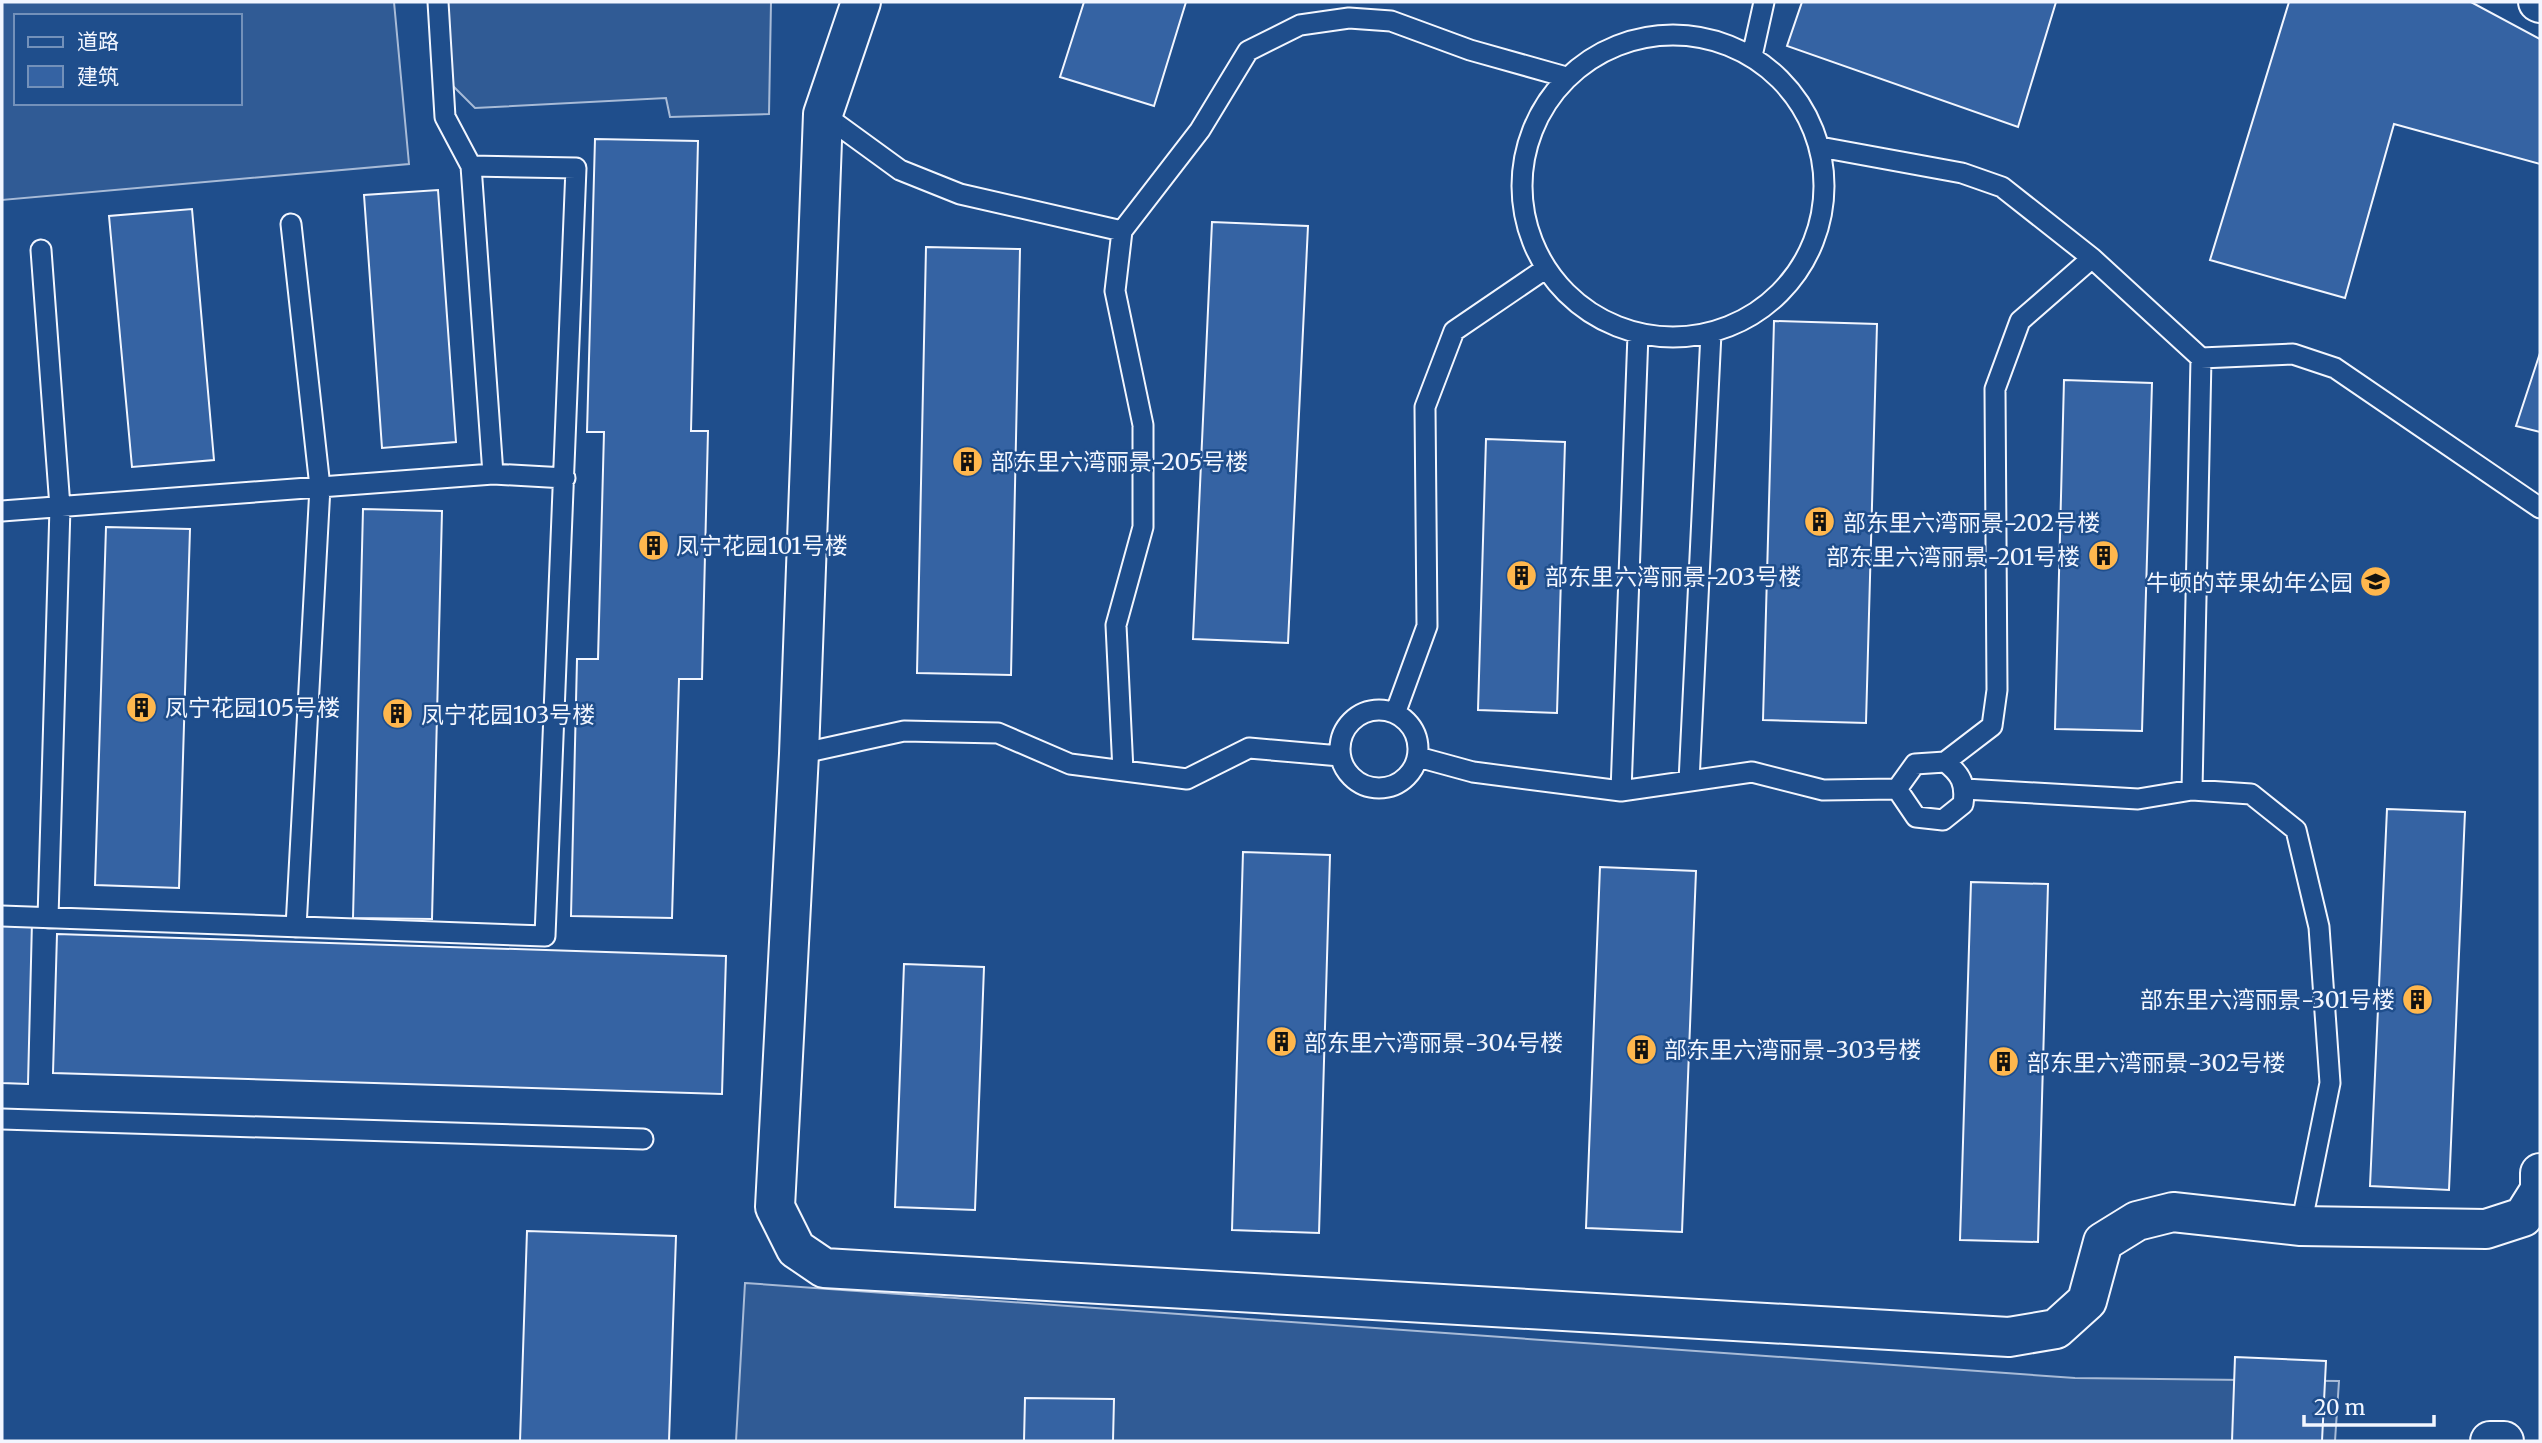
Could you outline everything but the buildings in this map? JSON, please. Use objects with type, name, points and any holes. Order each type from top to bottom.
[{"type":"street","points":[[861,2],[823,114],[799,754],[775,1207],[796,1250],[824,1268],[2009,1337],[2056,1329],[2087,1301],[2103,1242],[2137,1221],[2173,1212],[2301,1226],[2486,1229],[2523,1217],[2540,1191],[2540,1173]]},
{"type":"street","points":[[2490,1441],[2504,1441]]},
{"type":"lane","points":[[438,2],[445,117],[471,166],[493,474]]},
{"type":"lane","points":[[1752,56],[1764,2]]},
{"type":"lane","points":[[1123,771],[1116,625],[1143,527],[1143,425],[1115,292],[1122,231],[1200,130],[1248,51],[1300,25],[1349,18],[1391,21],[1470,50],[1566,77]]},
{"type":"lane","points":[[1656,34],[1706,36],[1752,56],[1783,80],[1806,111],[1820,147],[1825,195],[1815,242],[1790,282],[1755,314],[1711,333],[1674,338],[1638,334],[1602,321],[1570,299],[1545,269],[1527,232],[1521,190],[1525,149],[1541,110],[1566,77],[1607,48],[1656,34]]},
{"type":"lane","points":[[823,114],[900,170],[960,194],[1122,231]]},
{"type":"lane","points":[[1820,147],[1962,173],[2002,187],[2092,258],[2201,358],[2294,354],[2335,369],[2540,508]]},
{"type":"lane","points":[[2,916],[545,936],[576,168],[471,166]]},
{"type":"lane","points":[[291,224],[320,487],[296,927]]},
{"type":"lane","points":[[41,250],[61,507],[48,918]]},
{"type":"lane","points":[[1897,789],[1915,764],[1945,762],[1992,726],[1997,690],[1995,389],[2020,321],[2092,258]]},
{"type":"lane","points":[[1396,712],[1427,626],[1425,407],[1454,331],[1545,269]]},
{"type":"lane","points":[[1689,781],[1711,333]]},
{"type":"lane","points":[[1621,791],[1638,334]]},
{"type":"lane","points":[[2192,790],[2201,358]]},
{"type":"lane","points":[[2,511],[493,474],[565,478]]},
{"type":"lane","points":[[1370,709],[1396,712],[1415,729],[1418,757],[1406,779],[1382,789],[1356,782],[1340,756],[1339,748],[1348,723],[1370,709]]},
{"type":"lane","points":[[799,754],[904,731],[998,733],[1070,764],[1187,779],[1249,748],[1340,756]]},
{"type":"lane","points":[[1418,757],[1473,772],[1621,791],[1752,772],[1823,790],[1897,789]]},
{"type":"lane","points":[[1897,789],[1916,817],[1943,820],[1962,804],[1965,789],[1959,772],[1945,762]]},
{"type":"lane","points":[[1965,789],[2138,799],[2192,790],[2251,793],[2296,830],[2319,927],[2330,1083],[2301,1226]]},
{"type":"lane","points":[[2,1119],[643,1139]]},
{"type":"shaded area","points":[[2,2],[394,2],[409,164],[2,200]]},
{"type":"shaded area","points":[[446,2],[771,2],[769,114],[670,117],[666,98],[475,108],[452,85]]},
{"type":"shaded area","points":[[745,1283],[2075,1378],[2339,1381],[2335,1441],[736,1441]]},
{"type":"place","name":"部东里六湾丽景-205号楼","points":[[968,461]]},
{"type":"place","name":"部东里六湾丽景-202号楼","points":[[1820,522]]},
{"type":"place","name":"凤宁花园101号楼","points":[[653,545]]},
{"type":"place","name":"部东里六湾丽景-201号楼","points":[[2103,556]]},
{"type":"place","name":"部东里六湾丽景-203号楼","points":[[1522,576]]},
{"type":"place","name":"牛顿的苹果幼年公园","points":[[2376,582]]},
{"type":"place","name":"凤宁花园105号楼","points":[[142,707]]},
{"type":"place","name":"凤宁花园103号楼","points":[[398,714]]},
{"type":"place","name":"部东里六湾丽景-301号楼","points":[[2418,999]]},
{"type":"place","name":"部东里六湾丽景-304号楼","points":[[1281,1042]]},
{"type":"place","name":"部东里六湾丽景-303号楼","points":[[1641,1049]]},
{"type":"place","name":"部东里六湾丽景-302号楼","points":[[2004,1062]]}]
